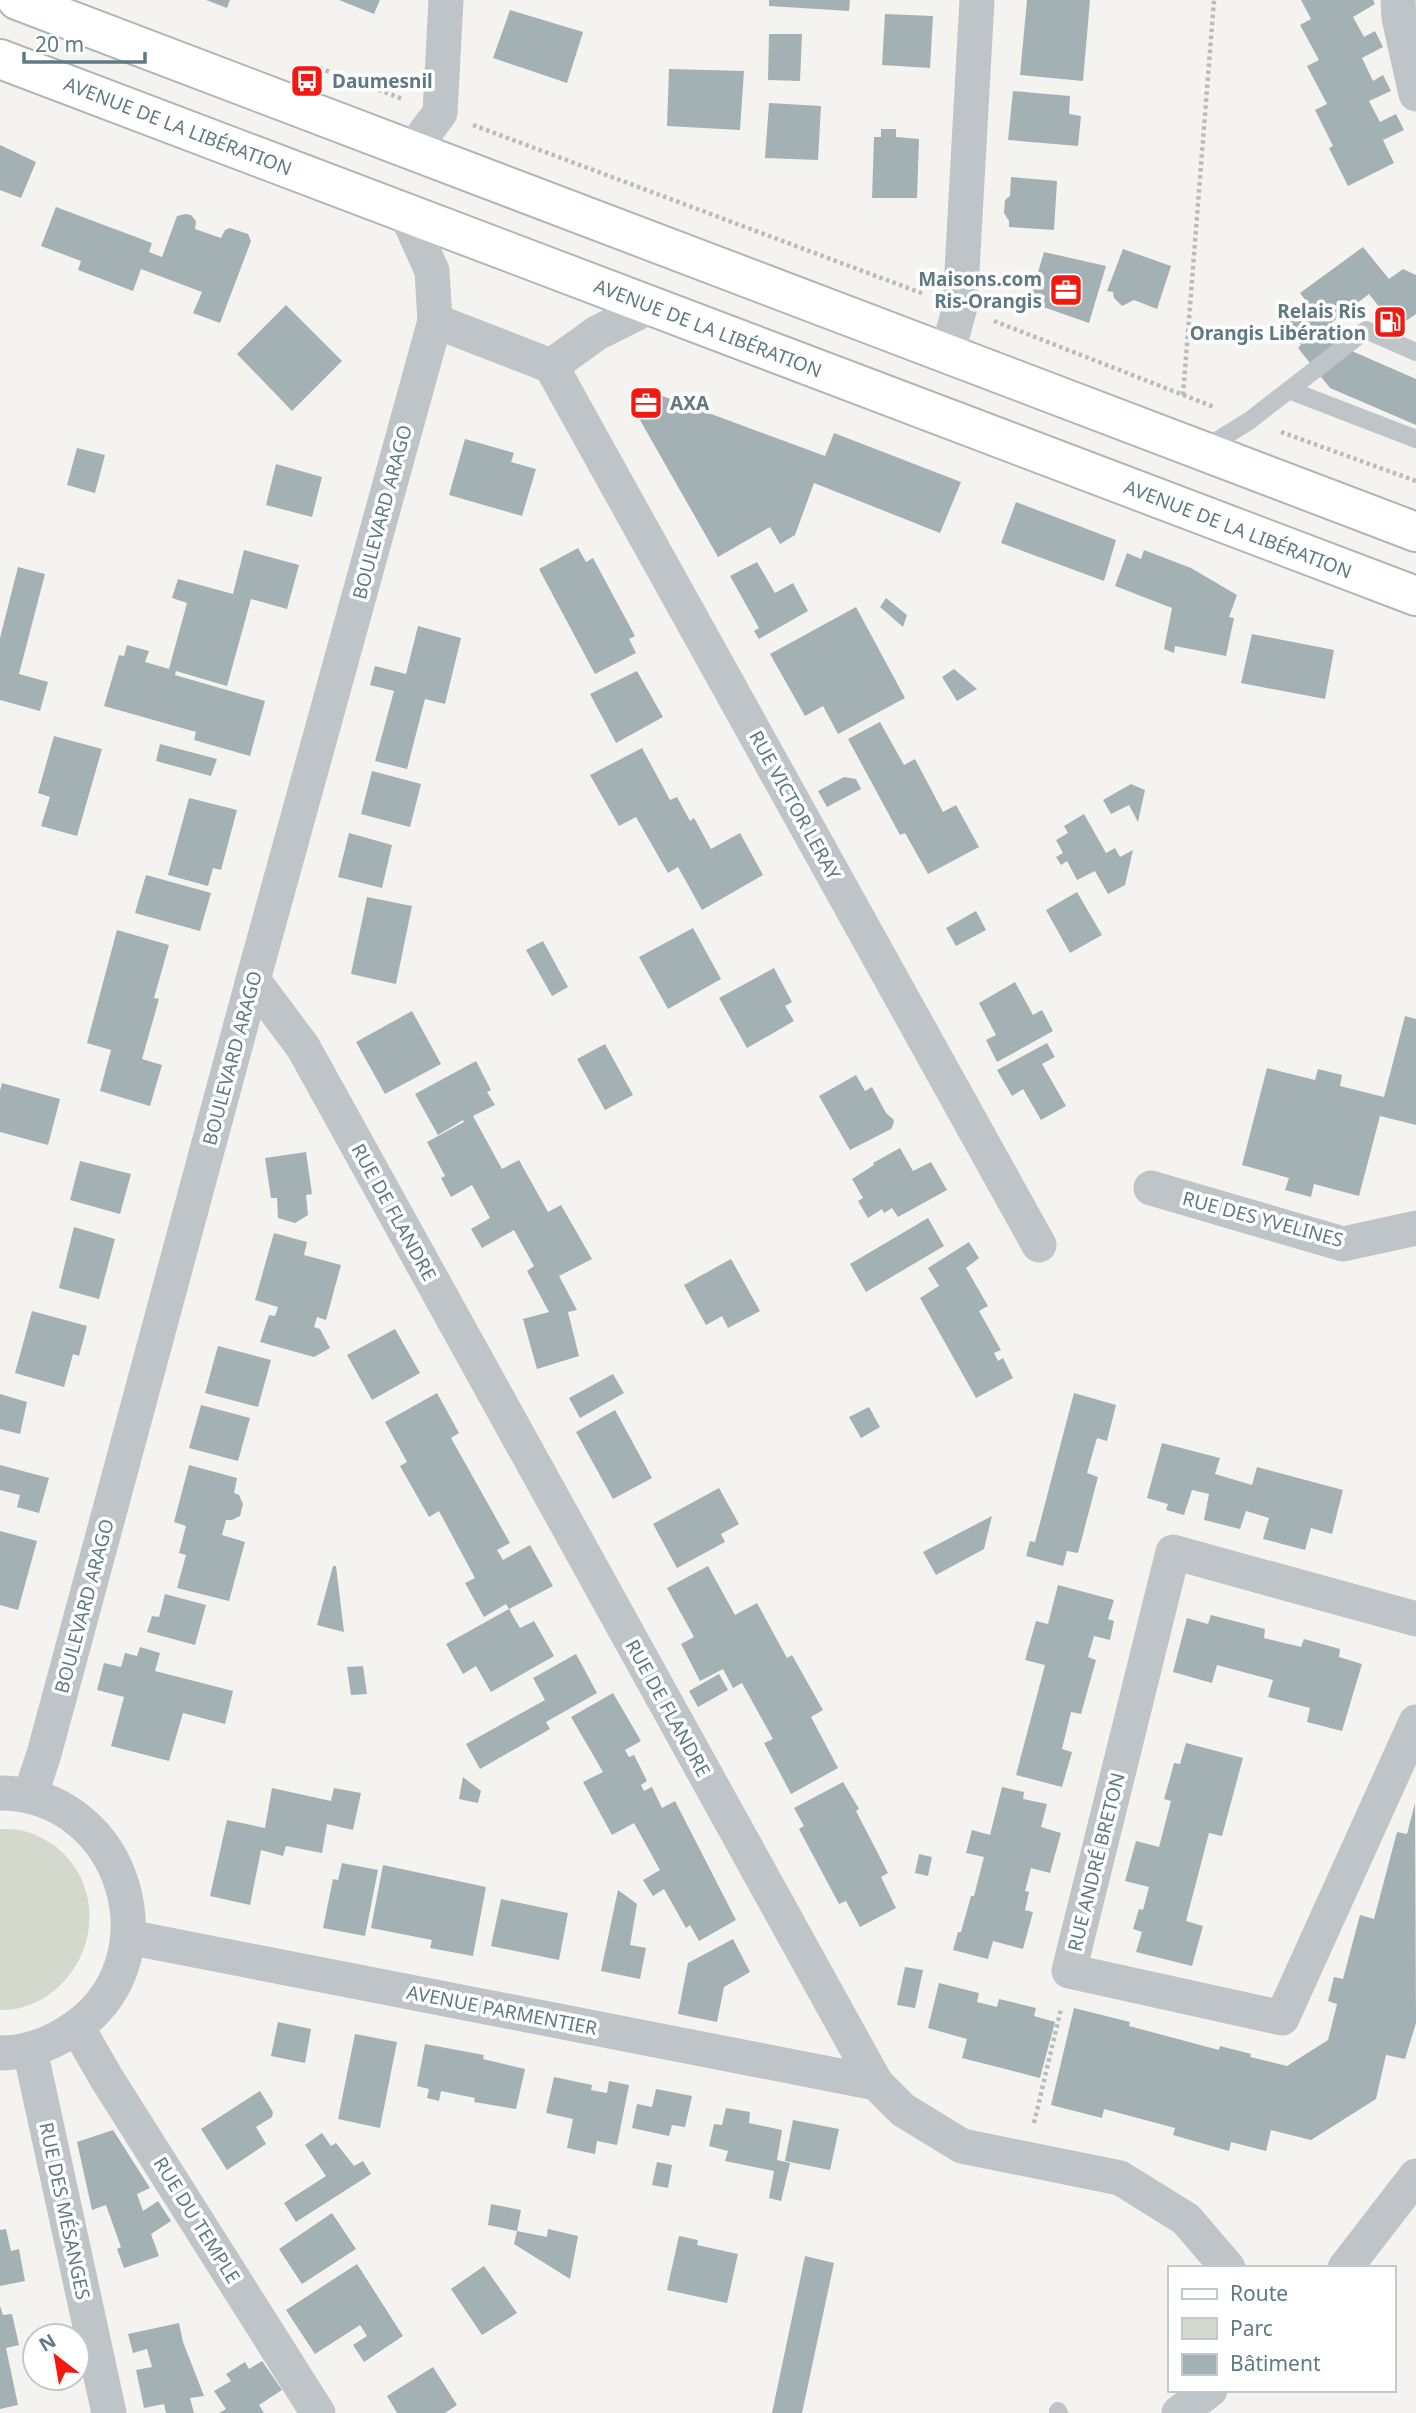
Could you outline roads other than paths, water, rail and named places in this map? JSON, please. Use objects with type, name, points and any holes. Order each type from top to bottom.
[{"type":"main road","points":[[17,0],[1416,532]]},
{"type":"main road","name":"AVENUE DE LA LIBÉRATION","points":[[0,59],[1416,596]]},
{"type":"street","points":[[417,151],[424,134],[440,113],[446,0]]},
{"type":"street","points":[[947,354],[960,307],[977,0]]},
{"type":"street","points":[[1398,0],[1399,18],[1416,94]]},
{"type":"street","name":"BOULEVARD ARAGO","points":[[15,1794],[48,1741],[253,980],[435,321],[432,271],[406,213]]},
{"type":"street","points":[[435,321],[551,366],[597,333],[651,306]]},
{"type":"street","name":"RUE VICTOR LERAY","points":[[551,366],[1039,1245]]},
{"type":"street","name":"RUE DE FLANDRE","points":[[253,980],[303,1047],[876,2083],[903,2110],[962,2146],[1119,2178],[1186,2219],[1226,2266]]},
{"type":"street","name":"RUE DES YVELINES","points":[[1151,1188],[1343,1244],[1416,1228]]},
{"type":"street","name":"RUE ANDRÉ BRETON","points":[[1416,1619],[1173,1552],[1069,1971],[1282,2018],[1416,1722]]},
{"type":"street","points":[[15,1794],[52,1804],[72,1815],[90,1830],[106,1848],[117,1868],[125,1890],[129,1914],[128,1937],[117,1978],[93,2012],[77,2027],[55,2041],[15,2051]]},
{"type":"street","name":"AVENUE PARMENTIER","points":[[128,1937],[876,2083]]},
{"type":"street","name":"RUE DU TEMPLE","points":[[77,2027],[318,2413]]},
{"type":"street","name":"RUE DES MÉSANGES","points":[[15,2051],[109,2413]]},
{"type":"street","points":[[1347,2266],[1416,2176]]},
{"type":"street","points":[[1179,2413],[1207,2392]]},
{"type":"lane","points":[[1201,450],[1249,421],[1366,330],[1416,352]]},
{"type":"lane","points":[[1289,390],[1416,439]]},
{"type":"place","name":"Daumesnil","points":[[307,81]]},
{"type":"place","name":"Maisons.com Ris-Orangis","points":[[1066,290]]},
{"type":"place","name":"Relais Ris Orangis Libération","points":[[1390,322]]},
{"type":"place","name":"AXA","points":[[646,403]]}]
